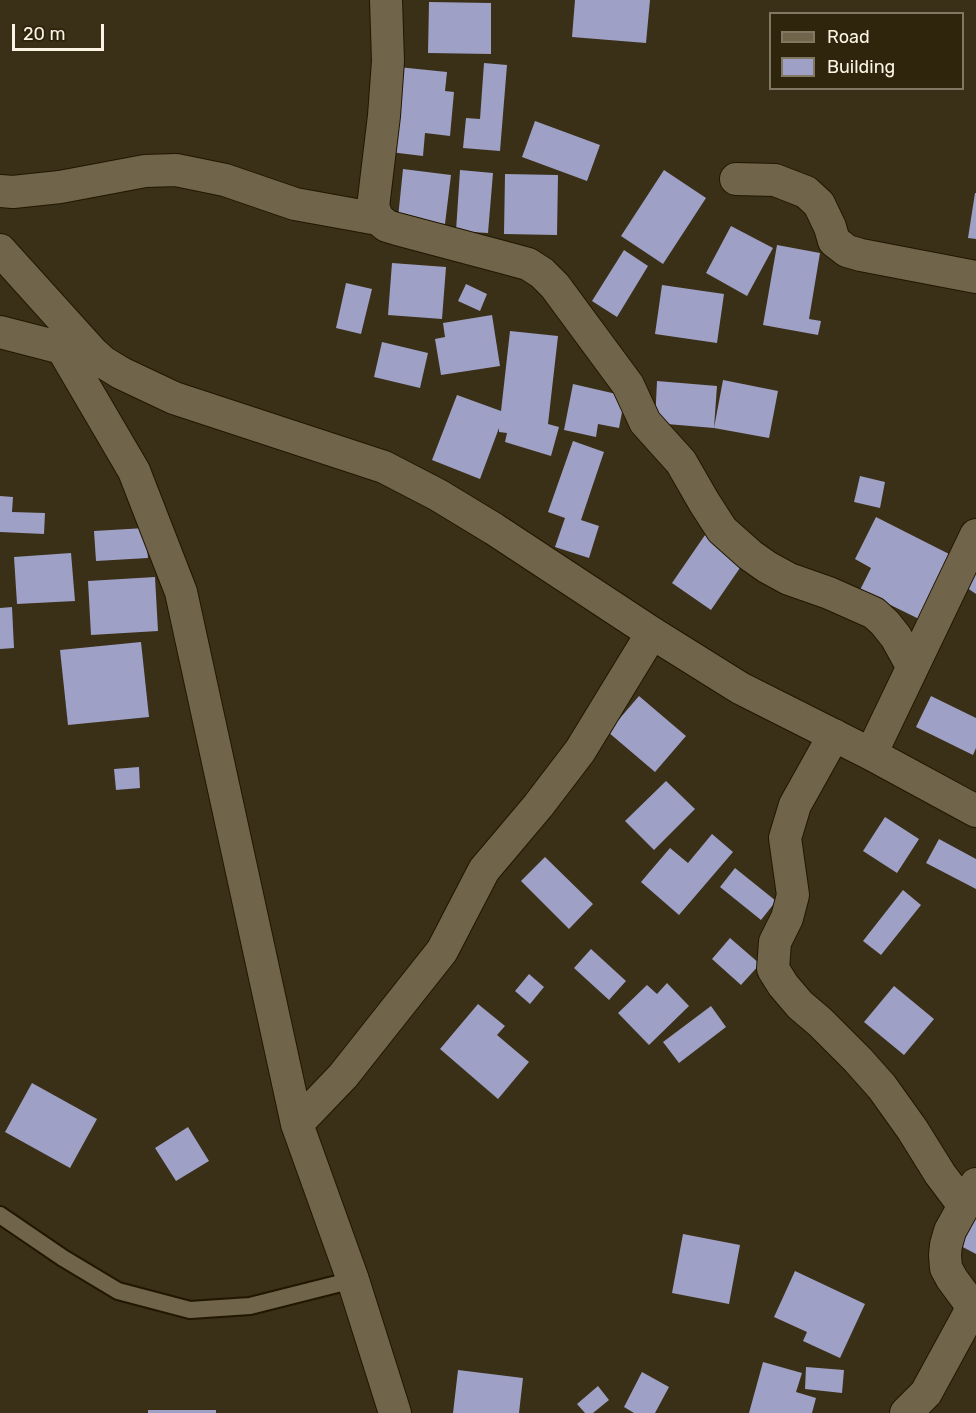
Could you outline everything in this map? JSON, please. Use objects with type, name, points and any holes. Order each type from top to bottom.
[{"type":"street","points":[[378,219],[373,207],[388,61],[386,0]]},
{"type":"street","points":[[0,191],[13,192],[60,187],[145,171],[176,170],[225,180],[295,204],[378,219],[397,230],[528,264],[542,273],[555,286],[628,385],[645,422],[681,462],[722,530],[767,567],[789,579],[829,593],[874,613],[896,637],[912,666]]},
{"type":"street","points":[[736,179],[775,180],[806,192],[819,204],[834,241],[847,251],[976,277]]},
{"type":"street","points":[[0,250],[93,353],[121,373],[174,398],[384,467],[438,495],[494,529],[740,688],[871,754],[976,812]]},
{"type":"street","points":[[0,332],[62,348],[93,353]]},
{"type":"street","points":[[62,348],[134,471],[181,592],[297,1124],[353,1280],[395,1413]]},
{"type":"street","points":[[871,754],[976,535]]},
{"type":"street","points":[[297,1124],[343,1076],[442,951],[484,870],[580,752],[652,633]]},
{"type":"street","points":[[834,735],[795,805],[785,838],[793,895],[787,918],[776,942],[773,969],[800,1005],[820,1022],[882,1087],[940,1174],[970,1195],[950,1231],[945,1255],[946,1268],[952,1280],[969,1302],[968,1316],[926,1393],[906,1413]]},
{"type":"lane","points":[[0,1215],[63,1258],[118,1291],[190,1311],[250,1306],[353,1280]]},
{"type":"building","points":[[575,0],[650,0],[646,43],[572,37]]},
{"type":"building","points":[[429,2],[491,3],[491,54],[428,53]]},
{"type":"building","points":[[484,63],[507,65],[500,151],[463,148],[466,118],[480,119]]},
{"type":"building","points":[[398,67],[447,72],[445,91],[454,92],[450,136],[425,133],[423,156],[390,152]]},
{"type":"building","points":[[535,121],[600,145],[587,181],[522,157]]},
{"type":"building","points":[[403,169],[451,175],[445,224],[398,218]]},
{"type":"building","points":[[460,170],[493,173],[488,233],[456,231]]},
{"type":"building","points":[[664,170],[706,198],[663,264],[621,236]]},
{"type":"building","points":[[505,174],[558,175],[557,235],[504,234]]},
{"type":"building","points":[[976,193],[976,239],[968,238]]},
{"type":"building","points":[[731,226],[773,248],[747,296],[706,273]]},
{"type":"building","points":[[777,245],[820,253],[809,319],[821,321],[818,335],[763,325]]},
{"type":"building","points":[[624,250],[648,266],[617,317],[592,301]]},
{"type":"building","points":[[392,263],[446,267],[442,319],[388,315]]},
{"type":"building","points":[[346,283],[372,289],[361,334],[336,328]]},
{"type":"building","points":[[466,284],[487,294],[480,311],[458,301]]},
{"type":"building","points":[[662,285],[724,294],[717,343],[655,334]]},
{"type":"building","points":[[492,315],[500,366],[441,375],[435,339],[445,337],[443,323]]},
{"type":"building","points":[[510,331],[558,336],[548,424],[559,427],[551,456],[505,442],[507,433],[499,432],[499,428],[480,479],[432,460],[457,395],[501,411]]},
{"type":"building","points":[[382,342],[428,353],[420,388],[374,377]]},
{"type":"building","points":[[723,380],[778,391],[769,438],[714,428]]},
{"type":"building","points":[[657,381],[717,386],[714,428],[655,423]]},
{"type":"building","points":[[573,384],[625,396],[619,428],[598,424],[596,437],[564,430]]},
{"type":"building","points":[[573,441],[604,452],[581,520],[599,526],[589,558],[555,547],[565,518],[548,512]]},
{"type":"building","points":[[860,476],[885,482],[880,508],[854,502]]},
{"type":"building","points":[[0,496],[13,497],[12,512],[45,513],[44,534],[0,532]]},
{"type":"building","points":[[876,517],[951,555],[919,619],[860,590],[871,568],[855,559]]},
{"type":"building","points":[[145,528],[148,558],[96,561],[94,531]]},
{"type":"building","points":[[705,535],[744,562],[711,610],[672,583]]},
{"type":"building","points":[[71,553],[75,601],[17,604],[14,557]]},
{"type":"building","points":[[976,558],[976,594],[960,583]]},
{"type":"building","points":[[155,577],[158,631],[91,635],[88,581]]},
{"type":"building","points":[[12,607],[14,648],[0,649],[0,608]]},
{"type":"building","points":[[141,642],[149,717],[68,725],[60,650]]},
{"type":"building","points":[[639,696],[686,736],[655,772],[608,732]]},
{"type":"building","points":[[931,696],[976,718],[976,748],[973,755],[916,727]]},
{"type":"building","points":[[139,767],[140,788],[116,790],[114,769]]},
{"type":"building","points":[[666,781],[695,809],[654,850],[625,821]]},
{"type":"building","points":[[885,817],[919,839],[897,873],[863,851]]},
{"type":"building","points":[[712,834],[733,852],[679,915],[641,882],[670,848],[688,863]]},
{"type":"building","points":[[939,839],[976,859],[976,889],[926,863]]},
{"type":"building","points":[[545,857],[593,904],[569,929],[521,881]]},
{"type":"building","points":[[735,868],[776,901],[761,920],[720,887]]},
{"type":"building","points":[[903,890],[921,905],[881,955],[863,941]]},
{"type":"building","points":[[730,938],[760,964],[741,985],[712,959]]},
{"type":"building","points":[[591,949],[626,981],[609,1000],[574,968]]},
{"type":"building","points":[[529,974],[544,987],[530,1004],[515,991]]},
{"type":"building","points":[[667,983],[689,1006],[649,1045],[618,1013],[647,985],[657,994]]},
{"type":"building","points":[[894,986],[934,1019],[904,1055],[864,1022]]},
{"type":"building","points":[[478,1004],[505,1026],[497,1035],[529,1062],[498,1099],[440,1049]]},
{"type":"building","points":[[711,1006],[726,1027],[679,1063],[663,1042]]},
{"type":"building","points":[[32,1083],[97,1119],[70,1168],[5,1132]]},
{"type":"building","points":[[188,1127],[209,1161],[176,1181],[155,1148]]},
{"type":"building","points":[[976,1207],[976,1254],[957,1244]]},
{"type":"building","points":[[683,1234],[740,1245],[729,1304],[672,1293]]},
{"type":"building","points":[[795,1271],[865,1304],[840,1358],[803,1341],[807,1332],[774,1317]]},
{"type":"building","points":[[763,1362],[802,1373],[796,1392],[816,1398],[812,1413],[749,1413]]},
{"type":"building","points":[[806,1367],[844,1370],[842,1393],[805,1389]]},
{"type":"building","points":[[458,1370],[523,1378],[519,1413],[453,1413]]},
{"type":"building","points":[[642,1372],[669,1387],[655,1413],[634,1413],[624,1407]]},
{"type":"building","points":[[598,1386],[609,1400],[593,1413],[585,1413],[577,1404]]},
{"type":"building","points":[[148,1410],[216,1410],[216,1413],[148,1413]]}]
